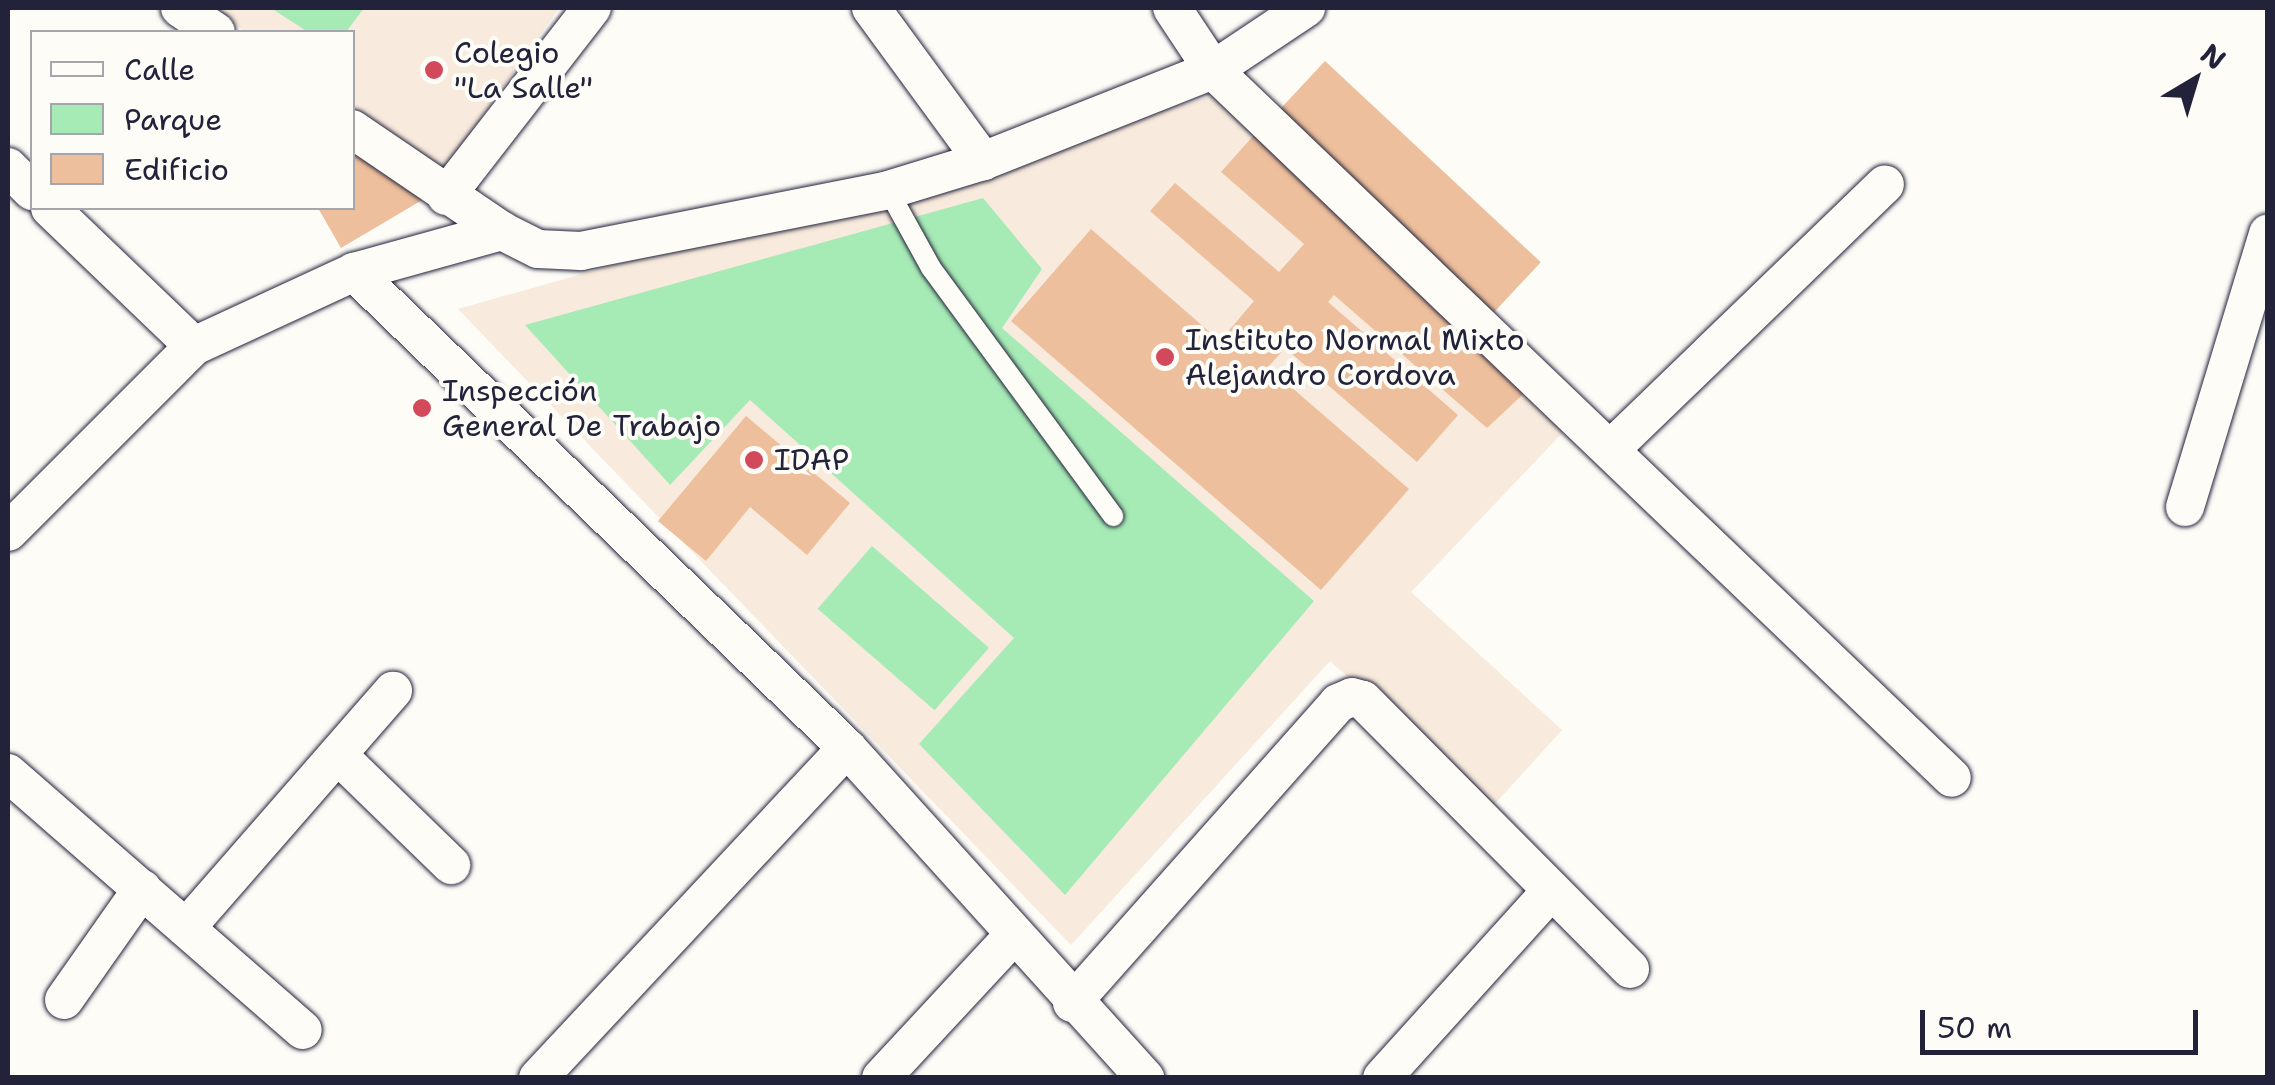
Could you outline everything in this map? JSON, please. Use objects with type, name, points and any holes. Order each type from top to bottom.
[{"type":"street","points":[[180,8],[213,30]]},
{"type":"street","points":[[446,196],[592,8]]},
{"type":"street","points":[[871,8],[983,161]]},
{"type":"street","points":[[1172,8],[1213,70],[1613,447],[1952,778]]},
{"type":"street","points":[[355,131],[502,231],[538,249],[581,251],[888,190],[983,161],[1213,70],[1306,8]]},
{"type":"street","points":[[8,167],[30,189]]},
{"type":"street","points":[[1613,447],[1884,184]]},
{"type":"street","points":[[52,210],[194,346]]},
{"type":"street","points":[[9,528],[194,346],[354,272],[502,231]]},
{"type":"street","points":[[2186,506],[2268,233]]},
{"type":"street","points":[[354,272],[846,748],[1072,1003],[1145,1078]]},
{"type":"street","points":[[186,928],[393,691]]},
{"type":"street","points":[[1072,1003],[1338,702],[1352,697],[1363,700],[1630,969]]},
{"type":"street","points":[[538,1078],[846,748]]},
{"type":"street","points":[[338,754],[451,865]]},
{"type":"street","points":[[8,772],[303,1030]]},
{"type":"street","points":[[64,1000],[142,889]]},
{"type":"street","points":[[1382,1078],[1552,890]]},
{"type":"street","points":[[882,1078],[1013,936]]},
{"type":"lane","points":[[888,190],[931,268],[1113,516]]},
{"type":"shaded area","name":"Colegio \"La Salle\"","points":[[210,8],[559,8],[443,172],[355,109],[355,30],[243,30]]},
{"type":"shaded area","points":[[1213,96],[1567,428],[1411,592],[1562,730],[1492,807],[1330,661],[1071,945],[458,309]]},
{"type":"green space","points":[[271,8],[364,8],[348,30],[305,30]]},
{"type":"green space","points":[[983,198],[1042,269],[1002,328],[1314,601],[1065,895],[919,744],[1014,638],[750,400],[670,485],[525,325]]},
{"type":"green space","points":[[872,546],[989,648],[935,710],[818,609]]},
{"type":"building","points":[[1325,61],[1541,262],[1492,314],[1277,113]]},
{"type":"building","name":"Instituto Normal Mixto Alejandro Cordova","points":[[1254,135],[1535,383],[1487,428],[1334,295],[1328,302],[1458,415],[1417,462],[1285,348],[1268,367],[1409,489],[1321,590],[1011,321],[1091,229],[1220,341],[1254,301],[1150,211],[1175,183],[1279,272],[1304,244],[1221,172]]},
{"type":"building","points":[[355,150],[424,199],[341,248],[319,210],[355,210]]},
{"type":"building","name":"IDAP","points":[[746,416],[850,503],[807,555],[750,507],[706,561],[658,521]]},
{"type":"place","name":"Colegio \"La Salle\"","points":[[434,70]]},
{"type":"place","name":"Instituto Normal Mixto Alejandro Cordova","points":[[1165,357]]},
{"type":"place","name":"Inspección General De Trabajo","points":[[422,408]]},
{"type":"place","name":"IDAP","points":[[754,460]]}]
